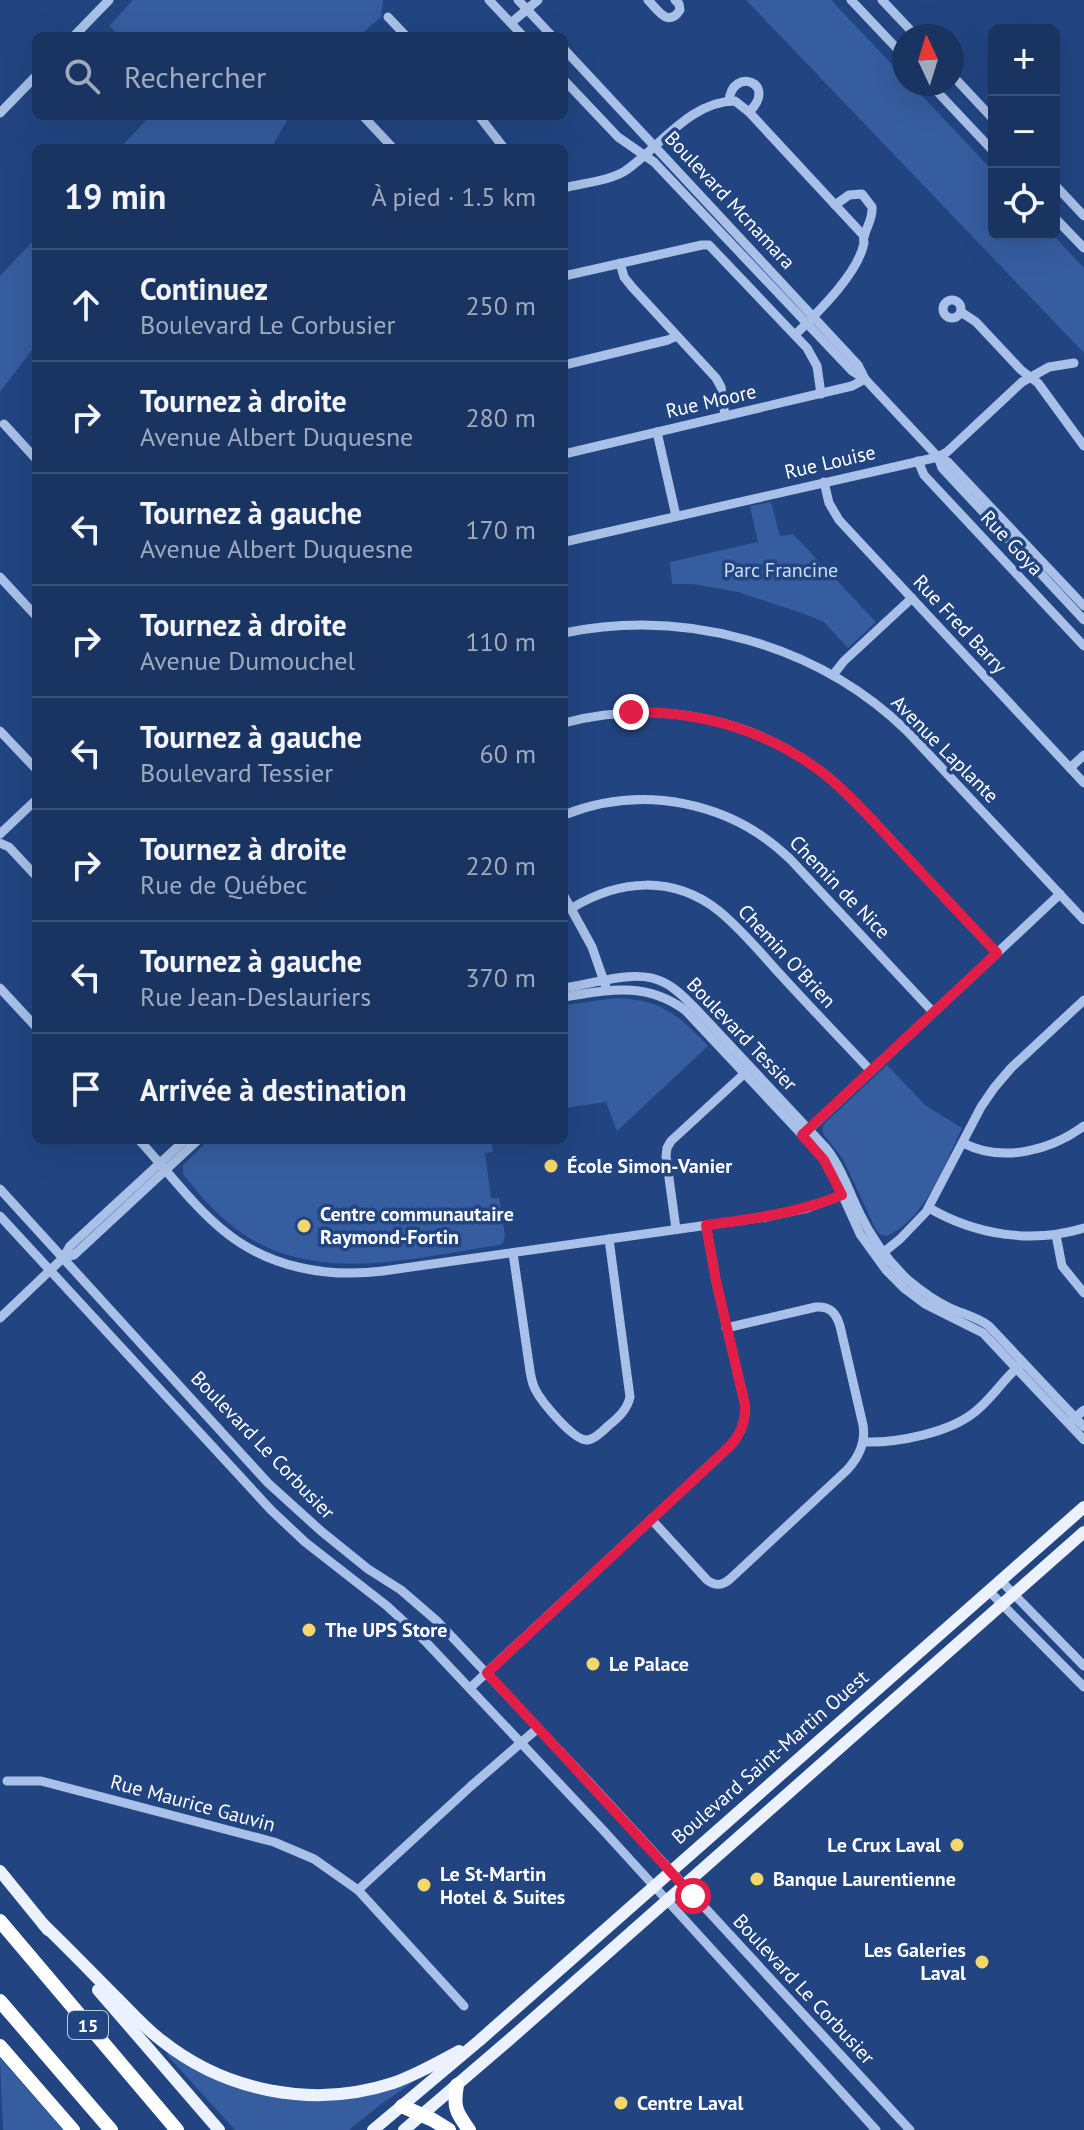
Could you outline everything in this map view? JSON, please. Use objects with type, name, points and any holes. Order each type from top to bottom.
[{"type":"highway","name":"15","points":[[0,1921],[177,2130]]},
{"type":"highway","name":"15","points":[[0,2001],[111,2130]]},
{"type":"highway","points":[[0,2046],[73,2130]]},
{"type":"highway","points":[[457,2085],[455,2106],[469,2130]]},
{"type":"highway","points":[[402,2106],[449,2130]]},
{"type":"main road","name":"Boulevard Saint-Martin Ouest","points":[[373,2130],[480,2040],[1084,1507]]},
{"type":"main road","name":"Boulevard Saint-Martin Ouest","points":[[404,2130],[1084,1532]]},
{"type":"main road","points":[[0,1871],[219,2130]]},
{"type":"main road","points":[[43,1924],[151,2032],[208,2070],[250,2086],[307,2095],[368,2090],[417,2073],[480,2040]]},
{"type":"street","points":[[78,32],[109,0]]},
{"type":"street","points":[[489,0],[519,32]]},
{"type":"street","points":[[518,0],[548,32]]},
{"type":"street","points":[[511,23],[538,0]]},
{"type":"street","points":[[648,0],[664,17],[670,18],[680,10],[675,0]]},
{"type":"street","points":[[851,0],[892,43]]},
{"type":"street","points":[[882,0],[905,24]]},
{"type":"street","points":[[388,17],[402,32]]},
{"type":"street","name":"Boulevard Mcnamara","points":[[568,53],[810,320]]},
{"type":"street","points":[[0,113],[32,80]]},
{"type":"street","points":[[729,101],[730,92],[737,84],[746,81],[754,83],[760,97],[749,112]]},
{"type":"street","name":"Boulevard Mcnamara","points":[[568,84],[618,137],[654,162],[858,365],[865,379],[938,457],[948,462],[1084,606]]},
{"type":"street","points":[[964,88],[988,114]]},
{"type":"street","points":[[941,96],[988,146]]},
{"type":"street","points":[[568,187],[619,174],[687,119],[712,106],[738,102],[864,236]]},
{"type":"street","points":[[367,120],[389,144]]},
{"type":"street","points":[[482,120],[501,144]]},
{"type":"street","points":[[1060,190],[1084,216],[1068,231]]},
{"type":"street","points":[[795,335],[848,274],[863,246],[873,215],[869,200],[860,193],[845,197],[835,205]]},
{"type":"street","points":[[1060,223],[1084,248]]},
{"type":"street","points":[[568,275],[709,245],[808,349],[815,362],[821,394]]},
{"type":"street","points":[[620,263],[624,277],[632,287],[718,381],[725,416]]},
{"type":"street","points":[[961,312],[976,322],[1038,383],[1084,446]]},
{"type":"street","points":[[568,364],[677,336]]},
{"type":"street","name":"Rue Louise","points":[[568,541],[938,457],[1029,377],[1049,367],[1074,363]]},
{"type":"street","name":"Rue Moore","points":[[568,453],[821,394],[855,385],[865,379]]},
{"type":"street","points":[[4,424],[32,450]]},
{"type":"street","points":[[657,432],[676,516]]},
{"type":"street","name":"Boulevard Mcnamara","points":[[938,457],[942,468],[1084,620]]},
{"type":"street","name":"Rue Goya","points":[[918,461],[924,475],[1084,646]]},
{"type":"street","name":"Rue Fred Barry","points":[[824,482],[829,503],[839,520],[1084,783]]},
{"type":"street","points":[[0,577],[32,612]]},
{"type":"street","points":[[833,675],[912,598]]},
{"type":"street","name":"Avenue Laplante","points":[[568,632],[631,625],[711,631],[765,645],[833,675],[900,725],[1084,920]]},
{"type":"street","points":[[568,722],[621,713],[679,714],[726,724],[783,747],[843,790],[997,953]]},
{"type":"street","points":[[0,731],[32,765]]},
{"type":"street","points":[[1070,768],[1084,755]]},
{"type":"street","name":"Chemin de Nice","points":[[568,814],[604,803],[652,799],[700,806],[736,820],[769,840],[790,859],[933,1012]]},
{"type":"street","points":[[0,834],[32,804]]},
{"type":"street","points":[[0,843],[9,847],[32,872]]},
{"type":"street","name":"Chemin O'Brien","points":[[572,908],[601,893],[638,885],[675,889],[703,900],[732,923],[871,1071]]},
{"type":"street","points":[[806,1132],[1060,894]]},
{"type":"street","points":[[568,902],[592,947],[606,986]]},
{"type":"street","name":"Boulevard Tessier","points":[[568,996],[638,976],[654,978],[672,988],[697,1010],[806,1132],[869,1231],[893,1278],[939,1312],[979,1331],[1020,1365],[1072,1421],[1084,1440]]},
{"type":"street","name":"Boulevard Tessier","points":[[568,988],[606,986],[642,990],[671,1001],[806,1132]]},
{"type":"street","points":[[0,988],[32,1023]]},
{"type":"street","points":[[880,1255],[929,1208],[999,1081],[1084,1000]]},
{"type":"street","points":[[676,1229],[666,1156],[668,1145],[745,1073]]},
{"type":"street","points":[[963,1143],[990,1152],[1026,1151],[1063,1139],[1084,1126]]},
{"type":"street","points":[[143,1144],[229,1235],[264,1255],[298,1267],[332,1273],[357,1274],[783,1214],[846,1194]]},
{"type":"street","points":[[0,1318],[63,1258],[74,1255],[182,1144]]},
{"type":"street","points":[[163,1166],[193,1144]]},
{"type":"street","name":"Boulevard Le Corbusier","points":[[0,1189],[268,1483],[321,1531],[421,1607],[487,1673],[910,2130]]},
{"type":"street","points":[[929,1208],[957,1222],[997,1234],[1056,1235],[1084,1228]]},
{"type":"street","name":"Boulevard Le Corbusier","points":[[0,1216],[271,1510],[305,1542],[403,1620],[470,1688],[876,2130]]},
{"type":"street","points":[[470,1688],[733,1442],[742,1427],[745,1405],[711,1260],[706,1225]]},
{"type":"street","points":[[1056,1235],[1062,1266],[1084,1293]]},
{"type":"street","points":[[513,1253],[533,1385],[570,1431],[579,1438],[589,1440],[624,1412],[630,1397],[609,1239]]},
{"type":"street","points":[[651,1519],[707,1580],[721,1584],[847,1470],[859,1455],[864,1442],[863,1425],[839,1322],[831,1309],[813,1308],[726,1328]]},
{"type":"street","points":[[864,1442],[924,1434],[952,1426],[980,1408],[1020,1365]]},
{"type":"street","points":[[1072,1421],[1084,1410]]},
{"type":"street","name":"Boulevard Tessier","points":[[1072,1421],[1084,1427]]},
{"type":"street","points":[[1001,1581],[1084,1666]]},
{"type":"street","points":[[989,1591],[1084,1687]]},
{"type":"street","points":[[358,1890],[538,1728]]},
{"type":"street","name":"Rue Maurice Gauvin","points":[[7,1781],[41,1781],[274,1842],[314,1859],[358,1890],[464,2006]]},
{"type":"green space","points":[[133,0],[383,0],[381,17],[364,32],[116,32],[109,26]]},
{"type":"green space","points":[[746,0],[831,0],[892,64],[892,96],[922,96],[988,166],[988,240],[1058,240],[1084,268],[1084,353]]},
{"type":"green space","points":[[146,120],[288,120],[273,144],[124,144]]},
{"type":"green space","points":[[32,242],[32,350],[0,392],[0,276]]},
{"type":"green space","name":"Parc Francine","points":[[771,502],[780,536],[793,534],[876,622],[848,648],[824,622],[802,613],[738,592],[693,584],[672,584],[670,562],[758,542],[750,506]]},
{"type":"green space","points":[[617,998],[645,1002],[668,1011],[708,1046],[617,1131],[606,1102],[568,1107],[568,1004]]},
{"type":"green space","points":[[887,1065],[926,1106],[962,1128],[923,1204],[900,1228],[887,1236],[876,1230],[843,1159],[822,1129]]},
{"type":"green space","points":[[205,1144],[492,1144],[493,1152],[485,1153],[491,1198],[499,1198],[505,1236],[499,1245],[397,1261],[329,1263],[296,1257],[265,1246],[235,1228],[183,1174],[183,1165]]},
{"type":"green space","points":[[169,2051],[291,2099],[413,2082],[349,2130],[235,2130],[167,2055]]},
{"type":"green space","points":[[0,2058],[63,2130],[3,2130]]},
{"type":"place","name":"École Simon-Vanier","points":[[551,1166]]},
{"type":"place","name":"Centre communautaire Raymond-Fortin","points":[[304,1226]]},
{"type":"place","name":"The UPS Store","points":[[309,1630]]},
{"type":"place","name":"Le Palace","points":[[593,1664]]},
{"type":"place","name":"Le Crux Laval","points":[[957,1845]]},
{"type":"place","name":"Banque Laurentienne","points":[[757,1879]]},
{"type":"place","name":"Le St-Martin Hotel & Suites","points":[[424,1885]]},
{"type":"place","name":"Les Galeries Laval","points":[[982,1962]]},
{"type":"place","name":"Centre Laval","points":[[621,2103]]},
{"type":"route","points":[[631,712],[679,714],[726,724],[763,737],[805,760],[857,804],[997,953],[802,1135],[824,1160],[842,1195],[783,1214],[706,1225],[711,1260],[745,1405],[741,1431],[730,1446],[487,1673],[693,1896]]}]
